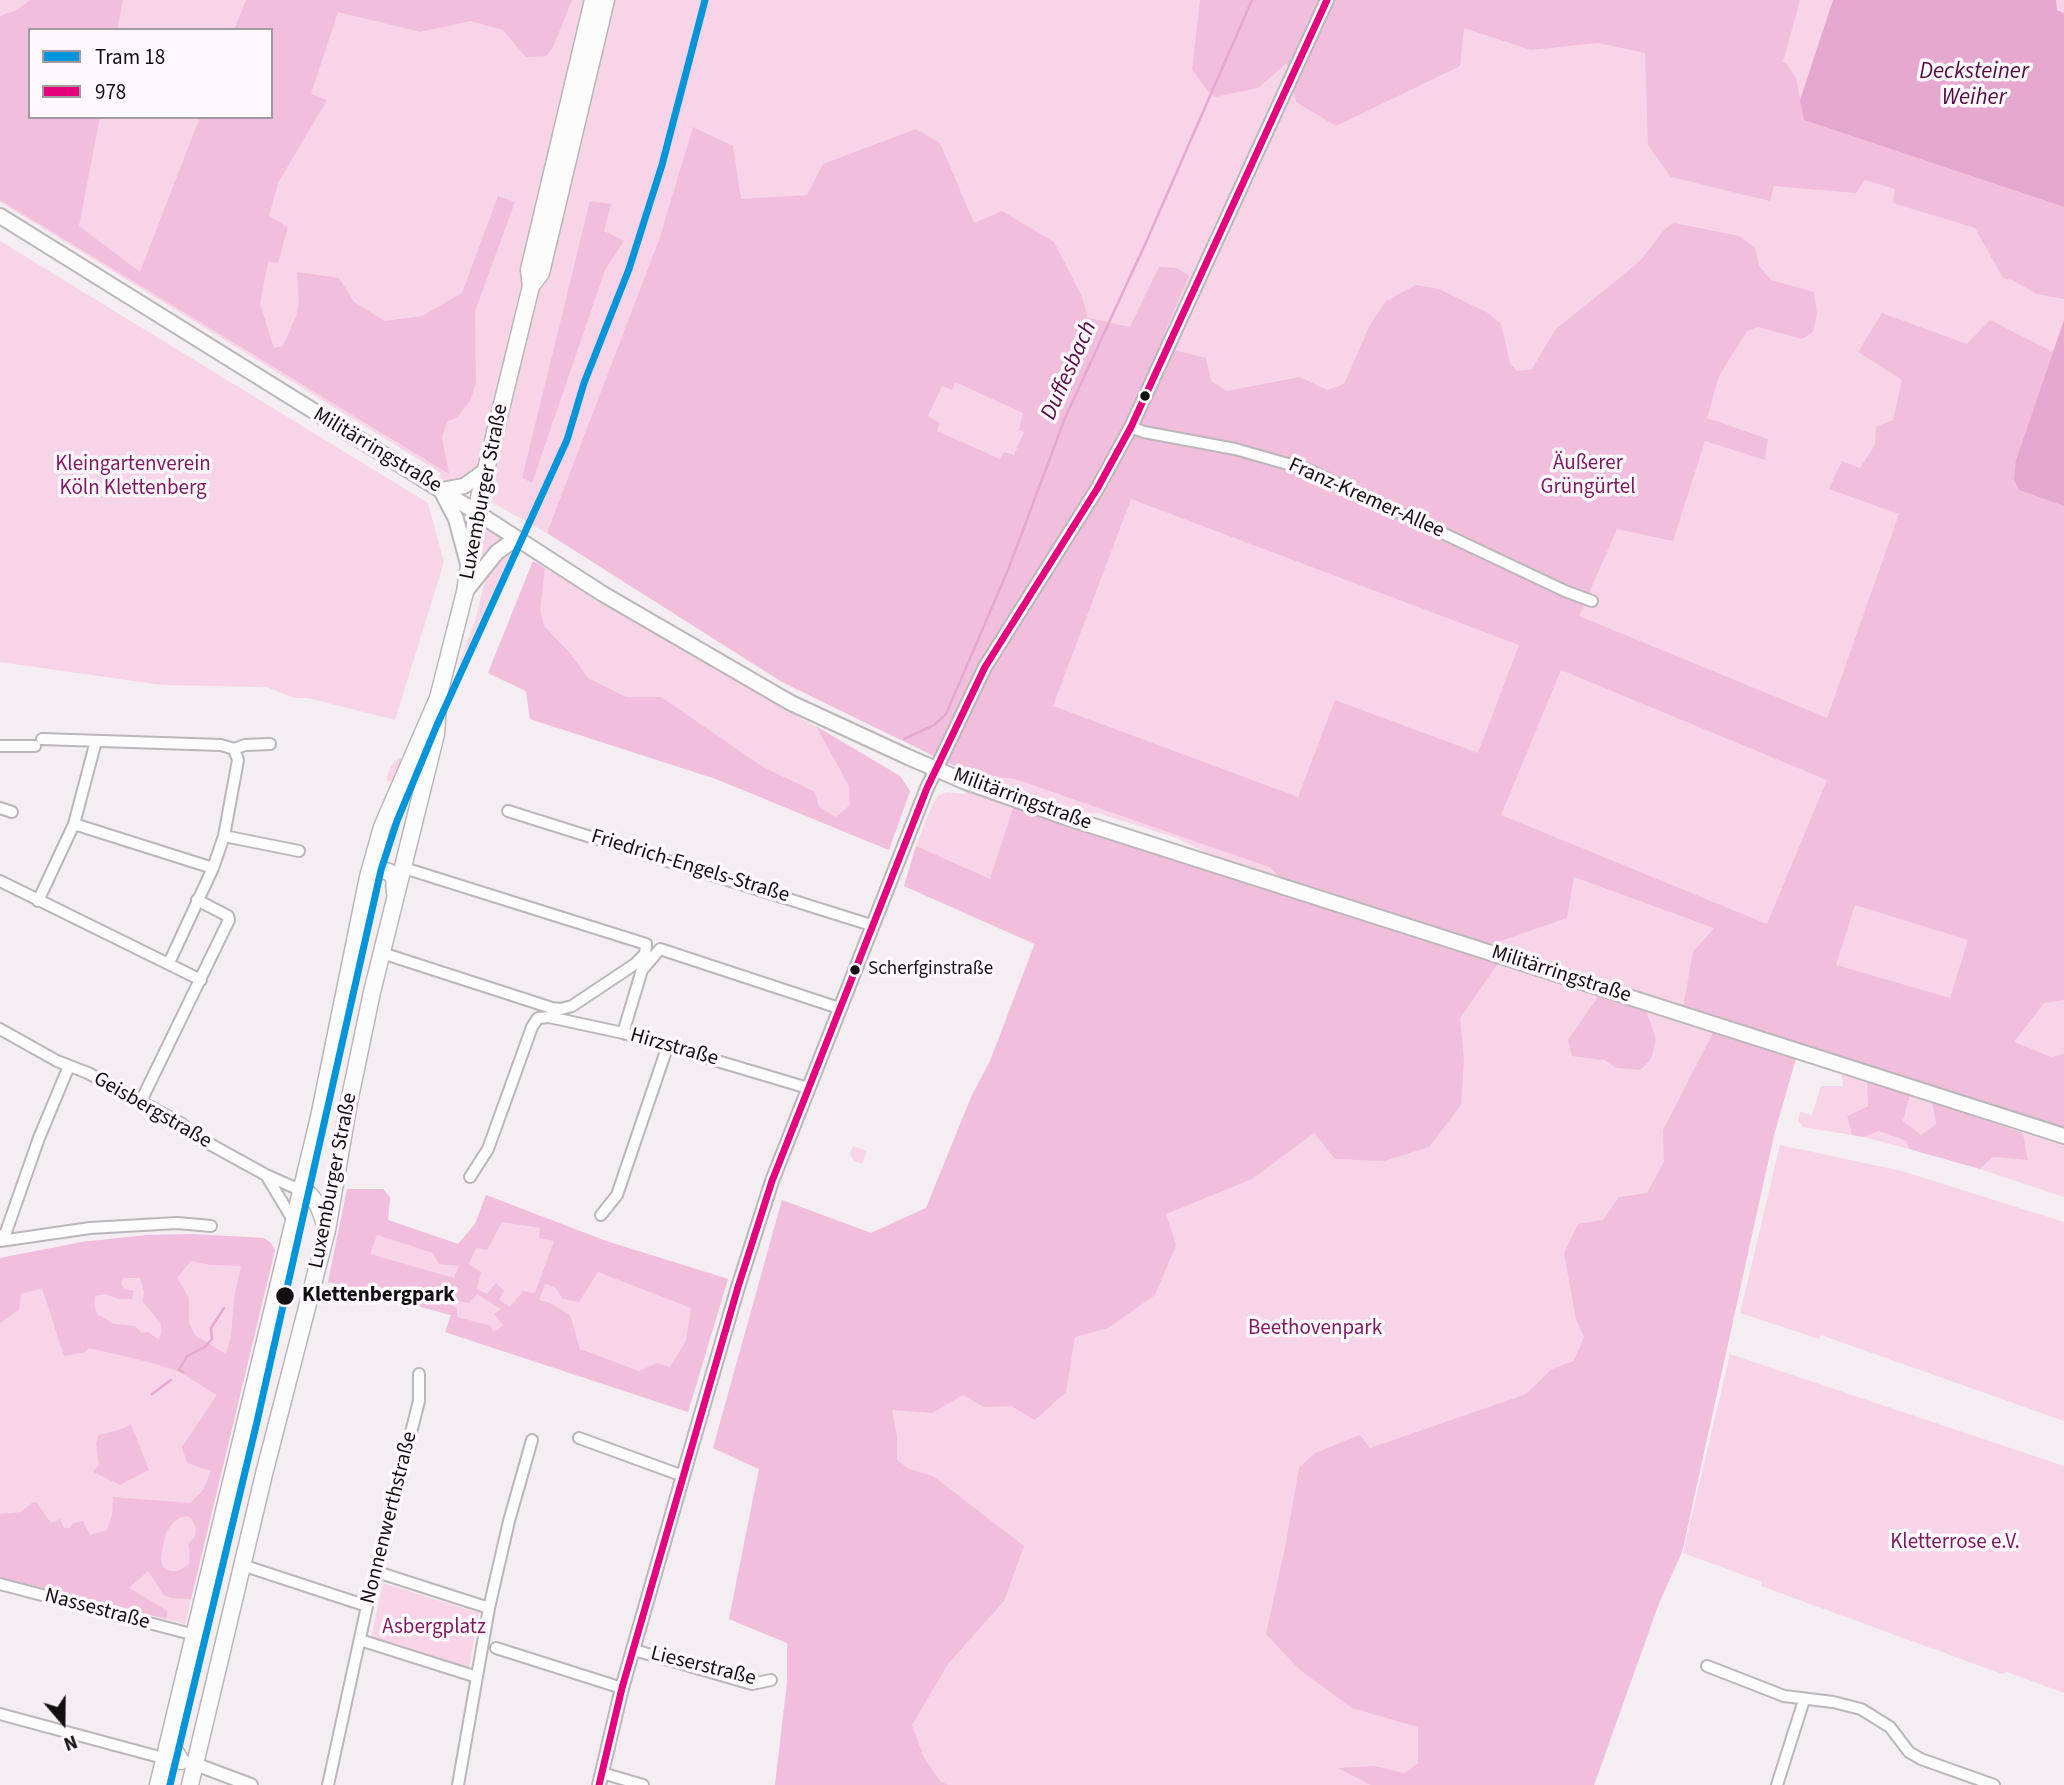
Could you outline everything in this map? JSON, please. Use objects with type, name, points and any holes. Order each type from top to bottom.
[{"type":"main road","name":"Luxemburger Straße","points":[[161,1772],[293,1220],[305,1192],[368,877],[382,827],[438,698],[465,592],[476,512],[531,286],[529,270],[593,0]]},
{"type":"main road","name":"Luxemburger Straße","points":[[531,286],[541,273],[606,0]]},
{"type":"main road","name":"Militärringstraße","points":[[0,216],[603,594],[741,676],[808,711],[936,769],[1065,817],[2064,1136]]},
{"type":"main road","points":[[469,567],[456,519],[442,491],[464,486],[485,471]]},
{"type":"main road","points":[[465,592],[497,552],[517,538]]},
{"type":"main road","name":"Luxemburger Straße","points":[[190,1785],[188,1763],[242,1565],[327,1230],[341,1140],[382,953],[436,734],[438,698]]},
{"type":"main road","points":[[368,877],[381,870],[389,872],[394,877],[396,902]]},
{"type":"main road","points":[[305,1192],[324,1190],[335,1178]]},
{"type":"main road","points":[[305,1192],[321,1211],[327,1230]]},
{"type":"main road","points":[[161,1772],[188,1763],[173,1748],[171,1725]]},
{"type":"street","points":[[643,1785],[600,1779],[622,1688],[762,1214],[839,1007],[936,769],[985,667],[1099,487],[1131,427],[1327,0]]},
{"type":"street","name":"Franz-Kremer-Allee","points":[[1131,427],[1144,432],[1235,449],[1309,470],[1565,591],[1592,601]]},
{"type":"street","points":[[38,901],[74,824],[96,741]]},
{"type":"street","points":[[0,746],[96,741],[221,745],[234,749],[245,745],[271,744]]},
{"type":"street","points":[[169,962],[213,868],[224,836],[238,760],[234,749]]},
{"type":"street","name":"Friedrich-Engels-Straße","points":[[508,811],[872,925]]},
{"type":"street","points":[[74,824],[213,868]]},
{"type":"street","points":[[224,836],[299,852]]},
{"type":"street","points":[[382,953],[552,1009],[572,1006],[635,964],[645,954],[646,944],[404,868]]},
{"type":"street","points":[[0,881],[201,980]]},
{"type":"street","points":[[141,1101],[229,920],[228,916],[197,900]]},
{"type":"street","points":[[623,1033],[642,970],[660,949],[839,1007]]},
{"type":"street","name":"Hirzstraße","points":[[470,1177],[488,1149],[532,1027],[538,1018],[550,1017],[623,1033],[808,1088]]},
{"type":"street","name":"Geisbergstraße","points":[[0,1029],[141,1101],[182,1124],[197,1137],[305,1192]]},
{"type":"street","points":[[601,1215],[617,1195],[668,1045]]},
{"type":"street","points":[[0,1240],[6,1232],[39,1138],[69,1066]]},
{"type":"street","points":[[267,1175],[293,1220]]},
{"type":"street","points":[[0,1240],[90,1228],[177,1223],[211,1226]]},
{"type":"street","name":"Nonnenwerthstraße","points":[[328,1785],[368,1606],[419,1401],[419,1374]]},
{"type":"street","points":[[579,1438],[683,1476]]},
{"type":"street","points":[[458,1785],[489,1608],[509,1521],[532,1440]]},
{"type":"street","points":[[242,1565],[368,1606]]},
{"type":"street","points":[[377,1572],[489,1608]]},
{"type":"street","name":"Nassestraße","points":[[0,1584],[195,1635]]},
{"type":"street","points":[[360,1640],[477,1677]]},
{"type":"street","points":[[496,1648],[622,1688]]},
{"type":"street","name":"Lieserstraße","points":[[634,1650],[752,1684],[771,1680]]},
{"type":"street","points":[[1707,1666],[1772,1692],[1861,1709],[1890,1727],[1909,1752],[1921,1759],[1994,1785]]},
{"type":"street","points":[[1777,1785],[1804,1700]]},
{"type":"street","points":[[0,1714],[161,1772]]},
{"type":"street","points":[[188,1763],[251,1785]]},
{"type":"green space","name":"Äußerer Grüngürtel","points":[[0,0],[2064,0],[2064,1130],[1214,857],[1177,838],[1101,814],[1071,811],[971,774],[782,682],[547,533],[455,482],[438,478],[441,473],[0,202]]},
{"type":"green space","points":[[30,0],[123,0],[117,28],[28,28],[28,119],[100,119],[79,226],[140,272],[199,119],[273,119],[273,28],[235,28],[246,0],[572,0],[553,47],[546,56],[526,57],[503,30],[471,21],[420,32],[338,12],[311,94],[327,100],[278,183],[269,216],[288,227],[278,263],[268,262],[260,304],[274,348],[283,346],[296,316],[299,302],[297,272],[339,278],[354,302],[385,321],[422,316],[462,293],[498,196],[515,202],[475,311],[476,383],[470,401],[457,417],[447,422],[442,437],[449,474],[0,200],[0,16],[17,10]]},
{"type":"green space","points":[[1200,0],[1800,0],[1783,62],[1796,78],[1804,120],[2064,207],[2064,299],[2037,294],[2003,278],[1975,228],[1893,203],[1895,189],[1865,180],[1856,193],[1774,186],[1770,201],[1671,177],[1648,145],[1645,53],[1598,43],[1531,50],[1464,28],[1460,66],[1336,126],[1296,102],[1287,63],[1258,88],[1215,97],[1208,91],[1192,70]]},
{"type":"green space","points":[[693,127],[733,146],[741,199],[807,195],[823,164],[916,129],[940,143],[974,223],[1002,211],[1054,242],[1082,297],[1088,318],[1130,327],[1159,267],[1177,268],[1189,276],[1165,332],[1167,348],[1206,358],[1211,381],[1227,391],[1300,377],[1327,390],[1344,384],[1370,325],[1386,301],[1416,285],[1439,289],[1488,313],[1501,324],[1510,363],[1517,371],[1532,369],[1555,330],[1639,262],[1665,229],[1674,223],[1739,236],[1755,248],[1759,266],[1771,280],[1814,292],[1817,314],[1813,332],[1802,339],[1758,327],[1747,331],[1719,376],[1707,418],[1768,439],[1765,460],[1705,441],[1673,541],[1617,529],[1579,616],[1827,718],[1899,514],[1829,489],[1842,461],[1860,468],[1875,445],[1876,427],[1893,420],[1902,380],[1858,352],[1882,313],[1967,344],[1990,320],[2053,352],[2016,460],[2019,490],[2064,506],[2064,1000],[2044,1003],[2014,1042],[2051,1057],[2064,1054],[2064,1130],[1683,1008],[1693,952],[1714,928],[1574,877],[1567,918],[1489,945],[1281,878],[1269,867],[1015,779],[971,774],[782,682],[547,533],[659,240]],"holes":[[[955,382],[1023,413],[1019,430],[1024,432],[1014,455],[1004,452],[1000,459],[937,431],[940,423],[928,416],[942,386],[952,390]],[[1131,499],[1519,645],[1478,753],[1335,700],[1298,797],[1053,706]],[[1561,670],[1827,780],[1767,924],[1501,815]],[[1855,905],[1968,940],[1950,998],[1836,965]]]},
{"type":"green space","points":[[590,201],[611,204],[604,231],[624,241],[605,270],[532,483],[522,478]]},
{"type":"green space","name":"Kleingartenverein Köln Klettenberg","points":[[0,241],[428,503],[444,562],[395,720],[308,698],[295,698],[266,687],[162,685],[0,662]]},
{"type":"green space","points":[[484,529],[502,539],[481,569]]},
{"type":"green space","points":[[511,552],[461,662],[486,578],[493,566]]},
{"type":"green space","points":[[533,561],[900,776],[910,791],[889,850],[716,779],[530,719],[526,691],[488,673]]},
{"type":"green space","points":[[533,561],[545,568],[540,610],[544,626],[569,652],[588,678],[626,697],[661,697],[763,767],[815,792],[819,807],[836,817],[850,805],[849,786],[816,726],[900,776],[910,791],[889,850],[716,779],[530,719],[526,691],[488,673]]},
{"type":"green space","points":[[398,758],[406,759],[395,781],[386,781],[390,767]]},
{"type":"green space","name":"Beethovenpark","points":[[968,791],[1013,808],[1796,1058],[1774,1135],[1682,1552],[1659,1603],[1594,1785],[775,1785],[787,1683],[787,1643],[729,1619],[759,1469],[713,1448],[782,1200],[871,1233],[926,1208],[972,1095],[990,1061],[1034,944],[904,886],[933,803],[938,796],[946,792],[964,794]]},
{"type":"green space","points":[[1013,808],[1499,962],[1460,1018],[1464,1060],[1461,1105],[1429,1147],[1384,1161],[1335,1159],[1314,1133],[1252,1179],[1166,1214],[1176,1245],[1155,1295],[1108,1328],[1075,1337],[1066,1392],[1035,1420],[1011,1406],[984,1407],[963,1395],[932,1413],[892,1410],[897,1437],[897,1460],[909,1469],[933,1476],[1024,1546],[1004,1601],[948,1664],[912,1725],[924,1758],[940,1781],[948,1785],[775,1785],[787,1683],[787,1643],[729,1619],[759,1469],[713,1448],[782,1200],[871,1233],[926,1208],[972,1095],[990,1061],[1035,944],[904,886],[916,846],[990,879]]},
{"type":"green space","points":[[1600,994],[1646,1010],[1656,1039],[1651,1059],[1640,1070],[1616,1068],[1605,1060],[1572,1056],[1568,1040]]},
{"type":"green space","points":[[1714,1031],[1796,1058],[1774,1135],[1682,1552],[1659,1603],[1594,1785],[1371,1785],[1338,1768],[1374,1766],[1405,1773],[1418,1763],[1418,1727],[1352,1708],[1300,1670],[1266,1634],[1299,1468],[1315,1453],[1360,1435],[1370,1448],[1526,1394],[1552,1369],[1574,1361],[1584,1337],[1576,1319],[1564,1253],[1578,1224],[1603,1220],[1619,1197],[1647,1193],[1664,1162],[1663,1130]]},
{"type":"green space","points":[[1841,1073],[1867,1082],[1868,1106],[1847,1116],[1852,1135],[1803,1127],[1798,1121],[1800,1112],[1812,1115],[1821,1086],[1843,1086]]},
{"type":"green space","points":[[1867,1082],[1910,1095],[1903,1121],[1921,1135],[1936,1124],[1932,1102],[2023,1133],[2028,1160],[1993,1157],[1980,1169],[1909,1149],[1906,1141],[1879,1131],[1864,1137],[1852,1135],[1847,1116],[1868,1106]]},
{"type":"green space","points":[[1910,1095],[1932,1102],[1936,1124],[1921,1136],[1903,1121]]},
{"type":"green space","points":[[1879,1131],[1906,1141],[1909,1149],[1864,1137]]},
{"type":"green space","points":[[2023,1133],[2064,1145],[2064,1197],[1980,1169],[1993,1157],[2028,1159]]},
{"type":"green space","points":[[1780,1145],[1902,1171],[2064,1222],[2064,1421],[1821,1335],[1819,1339],[1740,1313]]},
{"type":"green space","points":[[853,1146],[867,1151],[862,1164],[854,1161],[850,1154]]},
{"type":"green space","points":[[347,1189],[383,1189],[390,1197],[388,1220],[458,1244],[475,1224],[486,1195],[606,1241],[728,1279],[688,1412],[445,1332],[451,1315],[328,1282]]},
{"type":"green space","points":[[347,1189],[383,1189],[390,1197],[388,1220],[458,1244],[475,1224],[486,1195],[606,1241],[728,1279],[688,1412],[445,1332],[451,1315],[328,1282]],"holes":[[[502,1222],[540,1228],[539,1238],[554,1241],[535,1293],[523,1291],[510,1307],[499,1300],[504,1291],[496,1283],[487,1294],[477,1289],[481,1272],[469,1264],[476,1248],[487,1250]],[[377,1235],[433,1253],[439,1264],[459,1266],[454,1278],[370,1254]],[[598,1272],[691,1308],[686,1341],[670,1367],[657,1363],[639,1371],[580,1349],[570,1315],[539,1300],[545,1284],[555,1287],[563,1299],[579,1302]],[[477,1294],[501,1309],[494,1314],[503,1325],[494,1332],[489,1325],[457,1317],[457,1308],[451,1305],[453,1300],[469,1303]]]},
{"type":"green space","name":"Klettenbergpark","points":[[191,1234],[264,1238],[275,1250],[185,1624],[0,1577],[0,1258],[82,1242],[147,1235]]},
{"type":"green space","points":[[191,1234],[264,1238],[275,1250],[191,1599],[164,1595],[148,1571],[129,1588],[168,1611],[166,1619],[0,1577],[0,1514],[21,1512],[33,1502],[37,1503],[51,1523],[60,1519],[64,1528],[70,1528],[73,1523],[83,1521],[90,1535],[107,1530],[112,1515],[113,1497],[190,1503],[203,1490],[211,1471],[187,1463],[182,1447],[217,1395],[178,1371],[149,1362],[89,1348],[85,1352],[64,1356],[42,1288],[21,1294],[19,1310],[0,1323],[0,1258],[82,1242],[147,1235]],"holes":[[[191,1261],[241,1266],[226,1354],[195,1335],[189,1323],[189,1298],[177,1278]],[[124,1278],[140,1278],[144,1292],[143,1302],[160,1322],[162,1330],[159,1340],[148,1332],[142,1333],[135,1326],[114,1324],[97,1314],[95,1296],[105,1294],[119,1299],[132,1299],[134,1291],[124,1289],[121,1283]],[[179,1518],[191,1518],[196,1528],[195,1536],[188,1545],[189,1564],[178,1571],[170,1571],[163,1567],[163,1545],[167,1531]]]},
{"type":"green space","name":"Kletterrose e.V.","points":[[1730,1354],[2064,1466],[2064,1693],[2007,1672],[2002,1674],[1761,1586],[1760,1581],[1683,1553]]},
{"type":"green space","points":[[131,1424],[149,1470],[120,1485],[93,1472],[99,1465],[96,1443],[99,1435]]},
{"type":"green space","name":"Asbergplatz","points":[[383,1583],[479,1613],[469,1668],[371,1637]]},
{"type":"water","name":"Decksteiner Weiher","points":[[1833,0],[2056,0],[2057,10],[2064,13],[2064,207],[1804,120],[1800,100]]},
{"type":"water","points":[[2064,320],[2064,506],[2019,490],[2014,479],[2016,460]]},
{"type":"waterway","name":"Duffesbach","points":[[904,739],[934,725],[946,714],[1008,570],[1065,418],[1147,240],[1252,0]]},
{"type":"waterway","points":[[183,1372],[179,1370],[187,1356],[205,1347],[212,1339],[211,1328],[224,1308]]},
{"type":"waterway","points":[[152,1394],[171,1380]]},
{"type":"tram line","name":"18","points":[[170,1785],[256,1426],[381,870],[397,821],[437,725],[567,440],[584,383],[629,269],[662,165],[705,0]]},
{"type":"transit line","name":"978","points":[[599,1785],[622,1688],[738,1287],[772,1181],[927,788],[985,667],[1097,489],[1131,427],[1327,0]]},
{"type":"place","name":"Scherfginstraße","points":[[855,970]]},
{"type":"place","name":"Klettenbergpark","points":[[285,1296]]}]
